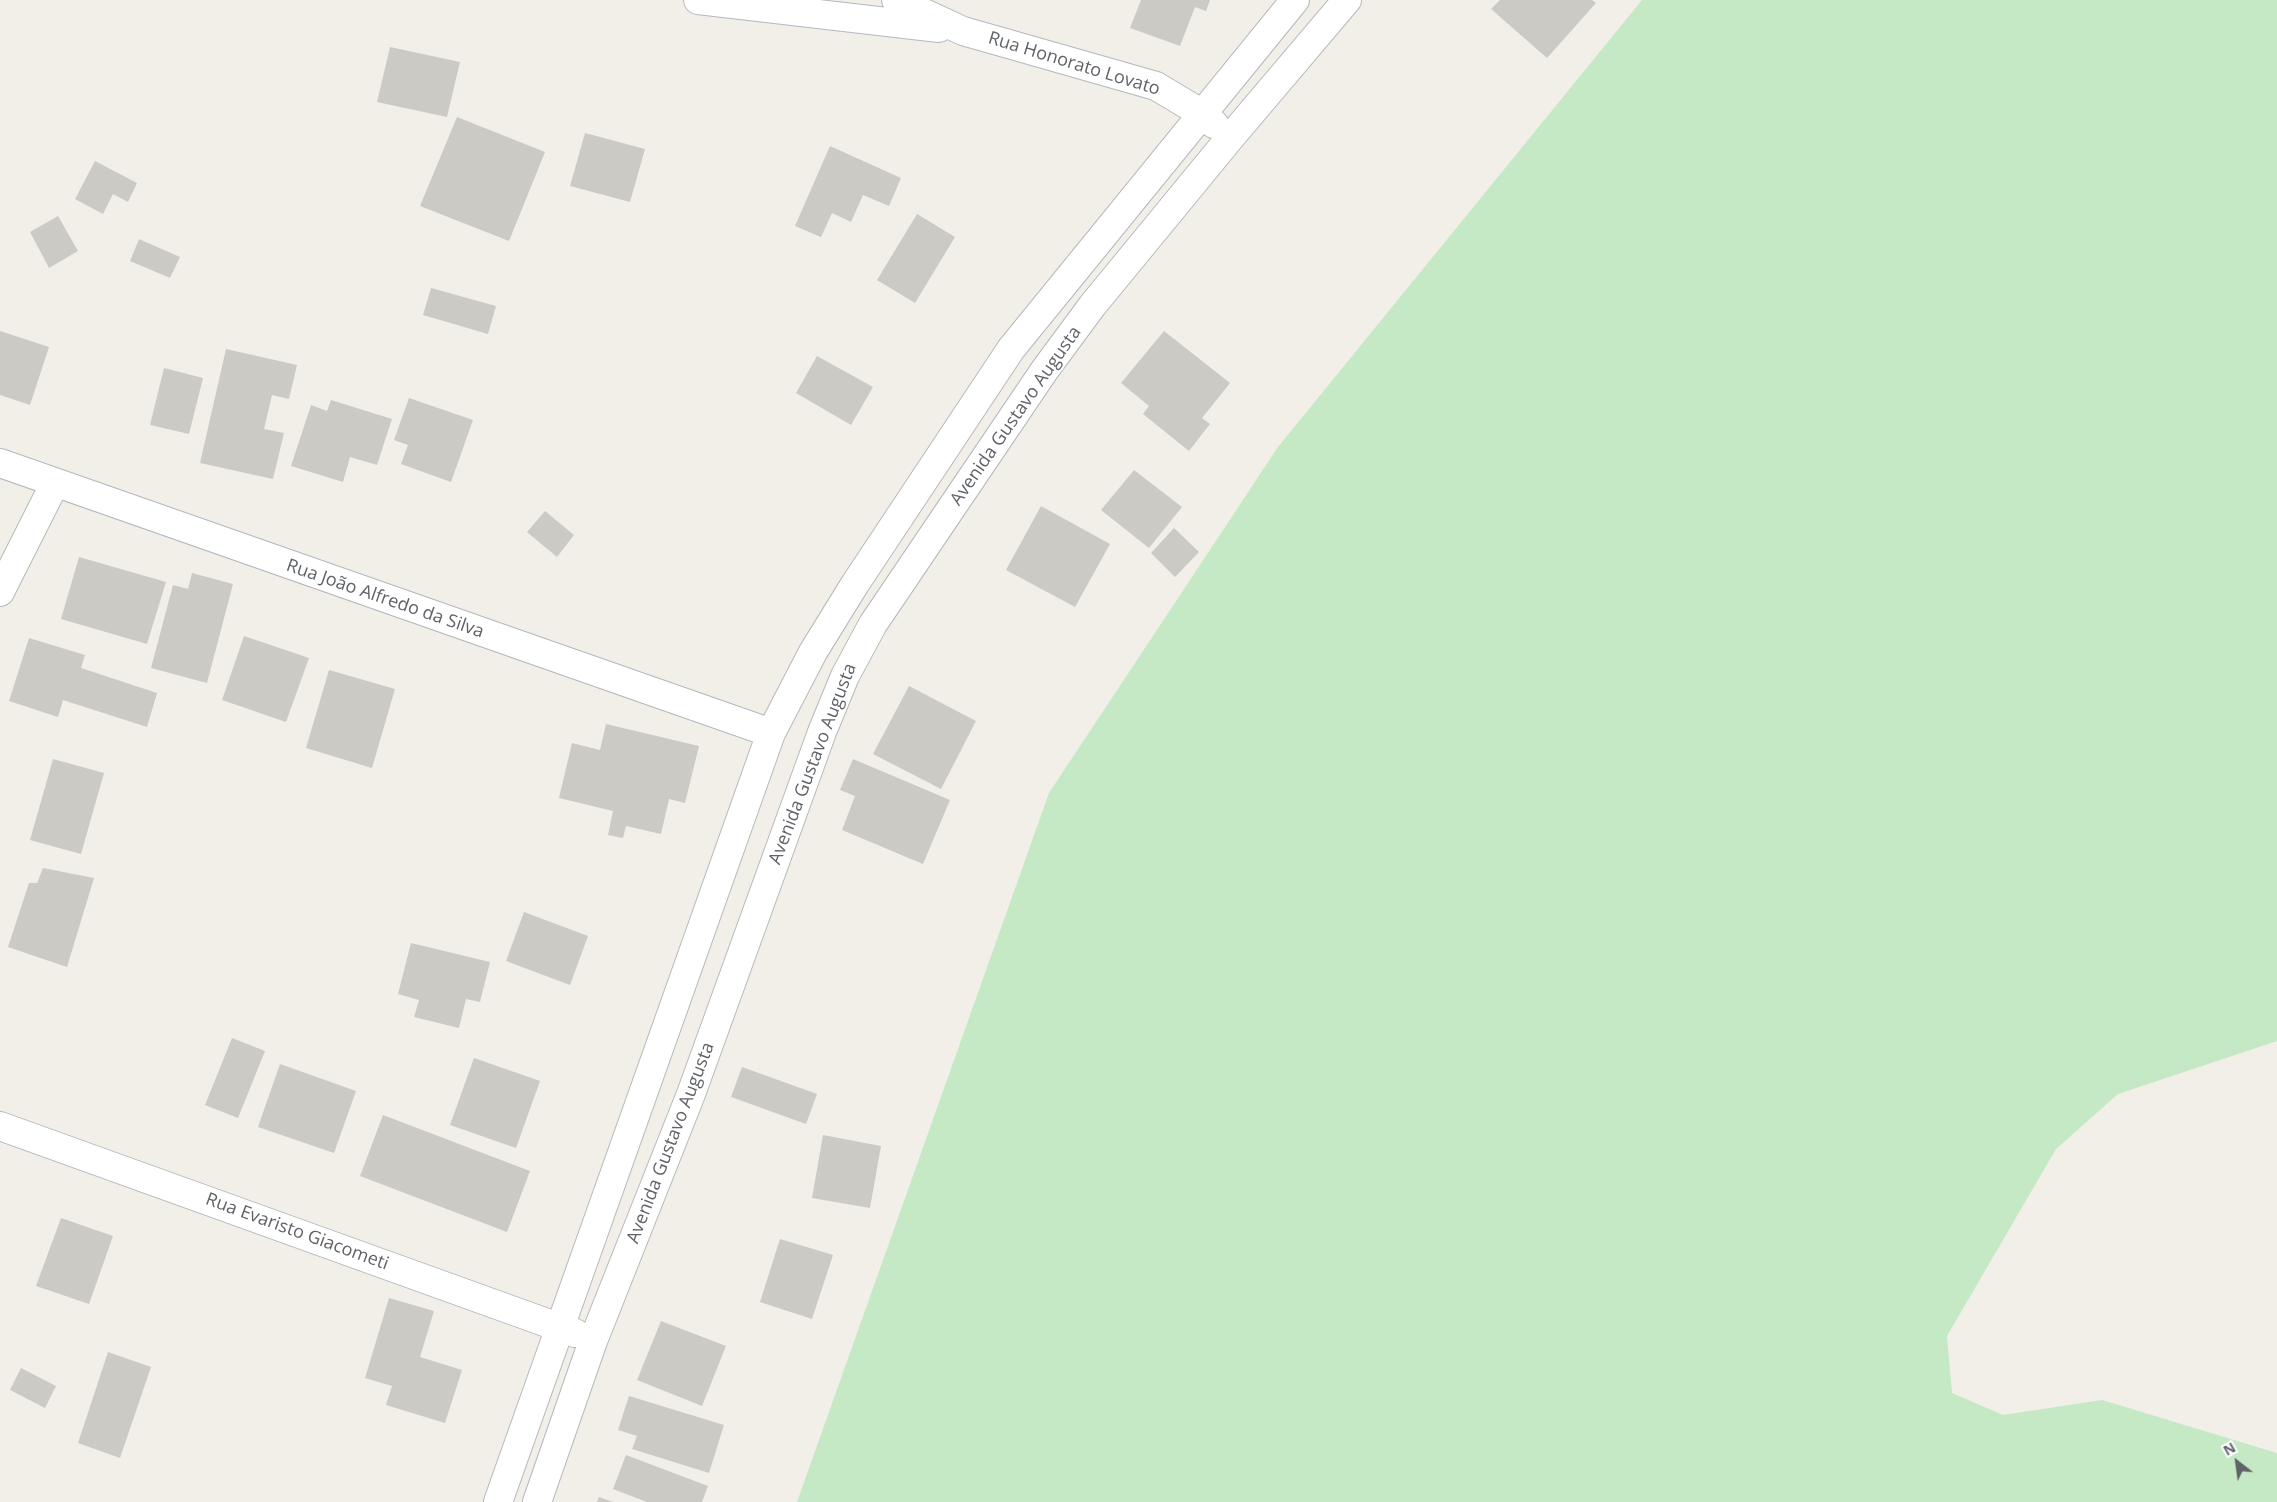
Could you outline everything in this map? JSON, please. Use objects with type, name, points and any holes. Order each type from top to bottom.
[{"type":"street","name":"Rua Honorato Lovato","points":[[698,0],[963,31]]},
{"type":"street","name":"Rua Honorato Lovato","points":[[896,0],[963,31],[1156,86],[1202,113],[1230,138]]},
{"type":"street","points":[[498,1502],[771,733],[813,652],[855,584],[1011,349],[1295,0]]},
{"type":"street","name":"Avenida Gustavo Augusta","points":[[537,1502],[593,1341],[691,1094],[822,732],[845,676],[873,624],[1044,372],[1092,306],[1230,138],[1348,0]]},
{"type":"street","name":"Rua João Alfredo da Silva","points":[[0,463],[771,733]]},
{"type":"street","points":[[0,592],[55,483]]},
{"type":"street","name":"Rua Evaristo Giacometi","points":[[0,1126],[559,1326],[593,1341]]},
{"type":"green space","points":[[1642,0],[2277,0],[2277,1041],[2118,1094],[2056,1149],[1947,1336],[1952,1393],[2003,1415],[2102,1400],[2277,1453],[2277,1502],[797,1502],[1049,793],[1278,447]]},
{"type":"building","points":[[1141,0],[1210,0],[1206,11],[1195,7],[1180,46],[1130,28]]},
{"type":"building","points":[[1500,0],[1592,0],[1596,3],[1547,58],[1491,9]]},
{"type":"building","points":[[390,47],[460,62],[447,117],[377,102]]},
{"type":"building","points":[[457,117],[545,152],[509,241],[420,206]]},
{"type":"building","points":[[585,133],[645,149],[630,202],[570,186]]},
{"type":"building","points":[[830,146],[901,178],[889,206],[863,195],[851,222],[832,213],[821,237],[795,226]]},
{"type":"building","points":[[95,161],[137,183],[128,202],[113,194],[103,214],[75,199]]},
{"type":"building","points":[[917,214],[955,237],[915,303],[877,280]]},
{"type":"building","points":[[58,216],[78,251],[49,268],[30,232]]},
{"type":"building","points":[[139,239],[180,257],[170,278],[130,261]]},
{"type":"building","points":[[431,288],[496,306],[488,334],[423,315]]},
{"type":"building","points":[[0,331],[49,347],[30,405],[0,395]]},
{"type":"building","points":[[1164,331],[1230,383],[1202,418],[1210,424],[1189,451],[1143,414],[1149,406],[1121,383]]},
{"type":"building","points":[[226,349],[297,365],[289,399],[272,395],[264,429],[284,433],[273,479],[200,463]]},
{"type":"building","points":[[817,356],[873,387],[851,425],[796,393]]},
{"type":"building","points":[[164,368],[203,378],[189,434],[150,425]]},
{"type":"building","points":[[409,398],[473,420],[451,482],[401,464],[408,445],[394,440]]},
{"type":"building","points":[[331,400],[392,419],[377,465],[350,457],[343,482],[291,466],[311,405],[327,411]]},
{"type":"building","points":[[1134,470],[1182,507],[1149,548],[1101,510]]},
{"type":"building","points":[[1041,506],[1110,544],[1075,607],[1006,570]]},
{"type":"building","points":[[545,511],[574,535],[557,557],[527,532]]},
{"type":"building","points":[[1174,528],[1199,552],[1175,577],[1151,553]]},
{"type":"building","points":[[79,557],[166,582],[147,644],[61,619]]},
{"type":"building","points":[[192,573],[233,584],[207,683],[151,668],[173,585],[188,589]]},
{"type":"building","points":[[244,636],[309,658],[286,722],[222,700]]},
{"type":"building","points":[[29,638],[85,655],[81,668],[157,693],[147,727],[63,700],[58,717],[9,701]]},
{"type":"building","points":[[329,670],[395,689],[372,768],[306,748]]},
{"type":"building","points":[[909,686],[976,721],[941,789],[873,754]]},
{"type":"building","points":[[606,724],[699,746],[685,803],[669,799],[661,834],[626,826],[623,838],[608,835],[613,811],[559,798],[572,743],[600,750]]},
{"type":"building","points":[[53,759],[104,773],[81,854],[30,840]]},
{"type":"building","points":[[853,759],[950,800],[923,864],[842,830],[855,796],[840,790]]},
{"type":"building","points":[[43,868],[94,878],[67,967],[8,947],[29,883],[37,883]]},
{"type":"building","points":[[524,912],[588,936],[570,985],[506,961]]},
{"type":"building","points":[[411,943],[490,962],[480,1002],[466,999],[459,1028],[414,1017],[419,1000],[398,994]]},
{"type":"building","points":[[232,1038],[265,1051],[238,1118],[205,1105]]},
{"type":"building","points":[[474,1058],[540,1081],[516,1148],[450,1125]]},
{"type":"building","points":[[280,1064],[356,1091],[334,1153],[258,1127]]},
{"type":"building","points":[[742,1067],[817,1094],[806,1124],[731,1097]]},
{"type":"building","points":[[383,1115],[530,1171],[507,1232],[360,1176]]},
{"type":"building","points":[[823,1135],[881,1146],[870,1208],[812,1198]]},
{"type":"building","points":[[61,1218],[113,1236],[89,1304],[36,1286]]},
{"type":"building","points":[[780,1239],[833,1255],[812,1319],[760,1302]]},
{"type":"building","points":[[389,1298],[434,1311],[420,1357],[462,1370],[445,1423],[386,1405],[392,1386],[365,1378]]},
{"type":"building","points":[[661,1321],[726,1346],[702,1406],[637,1380]]},
{"type":"building","points":[[108,1352],[151,1367],[120,1458],[78,1443]]},
{"type":"building","points":[[21,1368],[56,1386],[45,1408],[10,1390]]},
{"type":"building","points":[[629,1396],[724,1425],[709,1473],[632,1449],[637,1436],[618,1430]]},
{"type":"building","points":[[626,1455],[708,1486],[702,1502],[647,1502],[613,1489]]},
{"type":"building","points":[[599,1497],[613,1502],[597,1502]]}]
